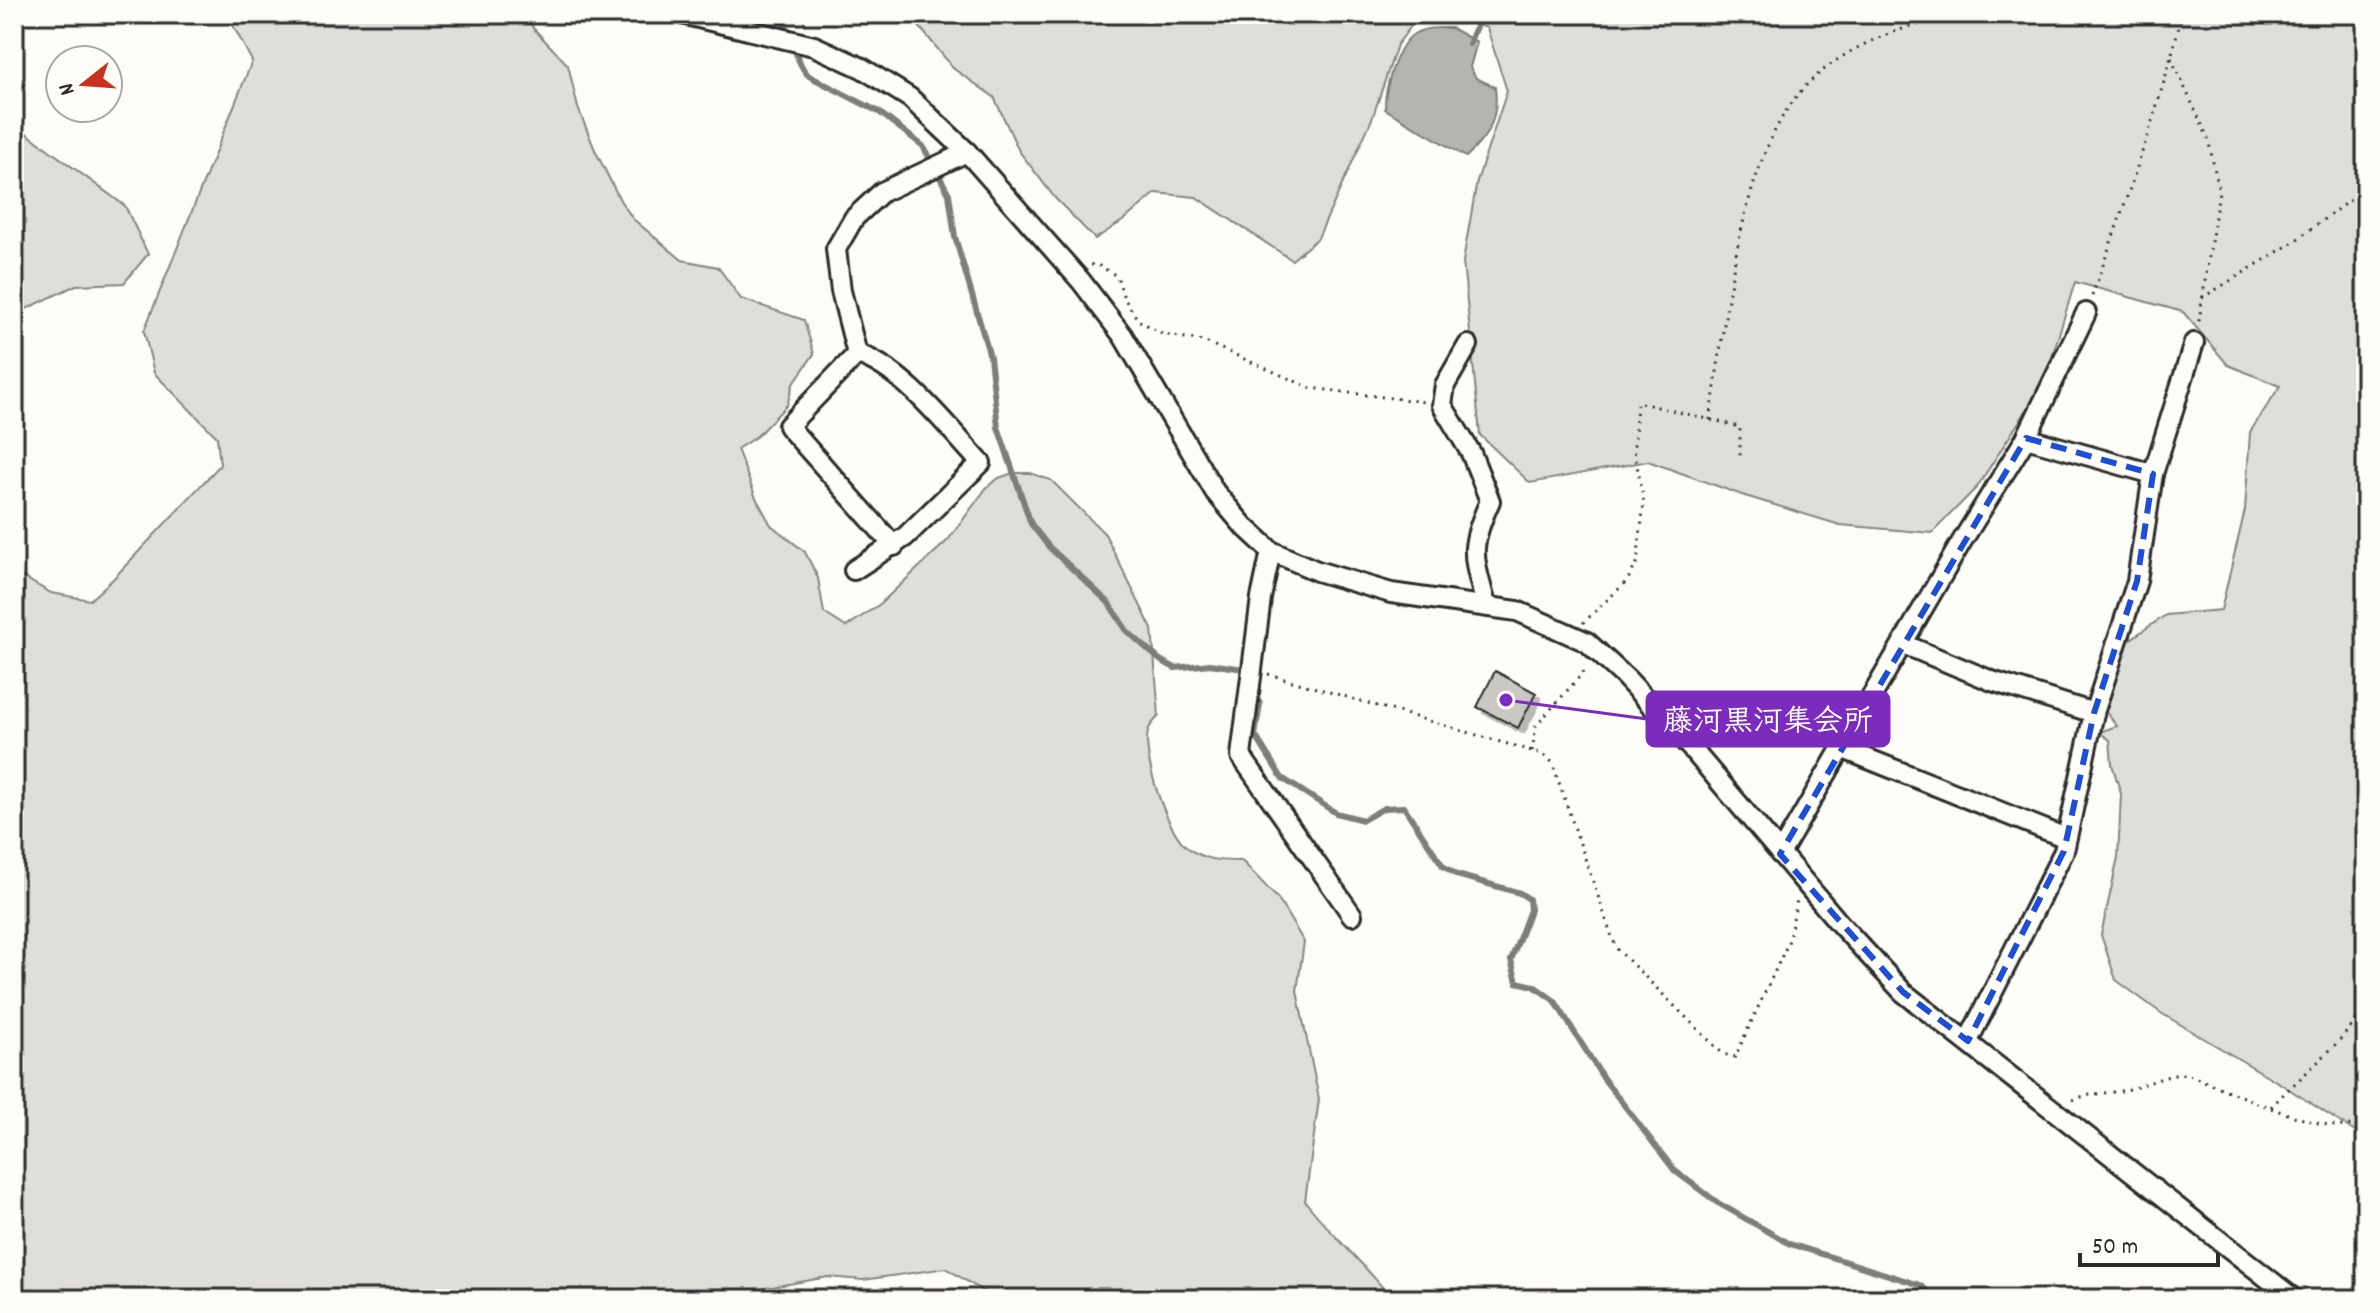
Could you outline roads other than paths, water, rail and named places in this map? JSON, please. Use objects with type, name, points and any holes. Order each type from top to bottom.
[{"type":"street","points":[[682,14],[814,46],[862,68],[910,98],[967,152],[1072,271],[1123,336],[1215,492],[1243,525],[1271,551],[1317,571],[1391,593],[1517,611],[1587,642],[1626,678],[1692,749],[1806,884],[1903,992],[2294,1299]]},
{"type":"street","points":[[857,354],[841,291],[836,249],[854,218],[882,192],[967,152]]},
{"type":"street","points":[[1780,854],[2026,438],[2086,313]]},
{"type":"street","points":[[1968,1041],[2064,851],[2094,713],[2137,581],[2153,474],[2194,343]]},
{"type":"street","points":[[1468,345],[1445,385],[1442,405],[1471,453],[1490,501],[1477,530],[1473,557],[1486,605]]},
{"type":"street","points":[[857,354],[788,426],[894,546]]},
{"type":"street","points":[[854,570],[905,537],[981,463],[893,371],[857,354]]},
{"type":"street","points":[[2026,438],[2153,474]]},
{"type":"street","points":[[1271,551],[1261,598],[1241,756],[1352,915]]},
{"type":"street","points":[[1903,644],[1992,681],[2094,713]]},
{"type":"street","points":[[1841,748],[2066,838]]},
{"type":"waterway","points":[[776,14],[787,27],[799,61],[809,76],[879,112],[923,146],[949,194],[955,237],[990,357],[998,427],[1031,524],[1049,547],[1108,602],[1127,631],[1160,660],[1175,668],[1210,664],[1244,669],[1246,675]]},
{"type":"waterway","points":[[1469,44],[1481,14]]},
{"type":"waterway","points":[[1254,692],[1260,704],[1255,735],[1282,778],[1336,813],[1363,820],[1384,808],[1404,807],[1443,866],[1457,875],[1520,893],[1529,899],[1530,910],[1511,960],[1517,982],[1534,986],[1555,1001],[1603,1078],[1675,1171],[1718,1203],[1790,1244],[1920,1285],[1937,1299]]},
{"type":"place","name":"藤河黒河集会所","points":[[1506,700]]}]
